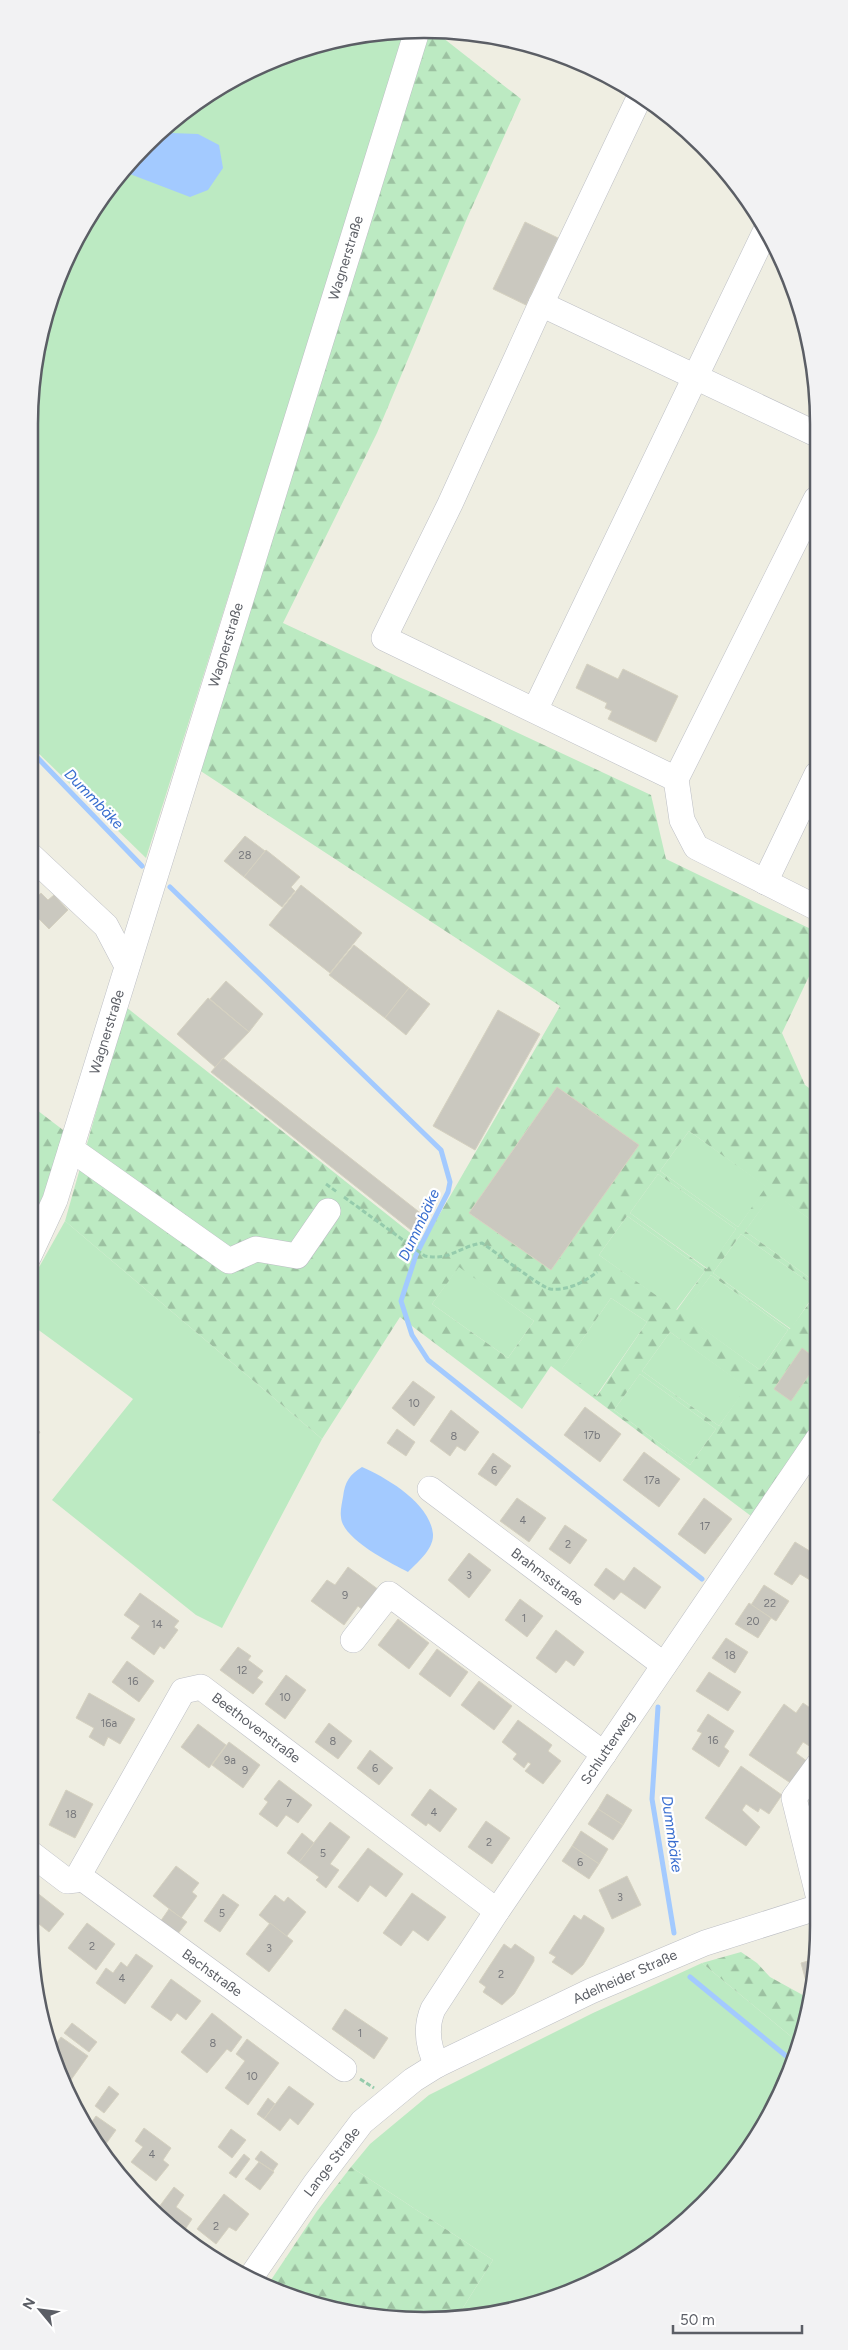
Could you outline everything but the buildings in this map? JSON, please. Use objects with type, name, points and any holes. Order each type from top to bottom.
[{"type":"street","name":"Wagnerstraße","points":[[38,1237],[55,1200],[415,38]]},
{"type":"street","points":[[637,102],[541,304],[450,504],[384,638],[676,780]]},
{"type":"street","points":[[535,710],[694,376],[762,237]]},
{"type":"street","points":[[541,304],[810,431]]},
{"type":"street","points":[[810,511],[676,780],[682,820],[696,848],[810,904]]},
{"type":"street","points":[[765,882],[810,789]]},
{"type":"street","points":[[38,862],[106,926],[127,966]]},
{"type":"street","points":[[71,1149],[230,1261],[256,1250],[297,1256],[328,1211]]},
{"type":"street","name":"Schlutterweg","points":[[437,2065],[430,2051],[429,2018],[448,1985],[497,1910],[810,1451]]},
{"type":"street","name":"Brahmsstraße","points":[[430,1489],[664,1665]]},
{"type":"street","points":[[353,1640],[388,1594],[604,1754]]},
{"type":"street","name":"Beethovenstraße","points":[[79,1876],[183,1691],[201,1687],[497,1910]]},
{"type":"street","points":[[810,1776],[794,1798],[810,1863]]},
{"type":"street","points":[[38,1859],[67,1881],[72,1882],[79,1876]]},
{"type":"street","name":"Bachstraße","points":[[79,1876],[344,2069]]},
{"type":"street","name":"Adelheider Straße","points":[[437,2065],[591,1991],[705,1943],[810,1910]]},
{"type":"street","name":"Lange Straße","points":[[254,2273],[315,2184],[362,2122],[390,2097],[437,2065]]},
{"type":"path","points":[[326,1184],[425,1256],[440,1259],[482,1243],[548,1289],[562,1289],[584,1282],[597,1272]]},
{"type":"green space","points":[[404,38],[146,858],[38,753],[38,399],[45,349],[58,300],[77,253],[117,189],[133,169],[169,133],[189,117],[253,77],[300,58],[349,45]]},
{"type":"green space","points":[[426,38],[443,38],[521,99],[468,216],[377,433],[283,623],[651,795],[666,859],[810,929],[810,974],[782,1033],[805,1085],[810,1089],[810,1219],[773,1193],[745,1231],[810,1278],[810,1283],[741,1234],[713,1273],[790,1329],[810,1302],[810,1432],[751,1516],[551,1366],[522,1409],[400,1317],[322,1439],[65,1221],[126,1007],[423,1243],[560,1006],[193,766],[369,203]],"holes":[[[557,1087],[639,1145],[551,1270],[469,1213]],[[689,1131],[766,1187],[738,1227],[660,1171]],[[658,1174],[736,1229],[707,1269],[630,1213]],[[627,1216],[705,1271],[677,1310],[599,1255]],[[459,1267],[534,1321],[508,1358],[432,1304]],[[711,1275],[788,1330],[760,1370],[683,1314]],[[611,1298],[647,1322],[597,1396],[562,1369]],[[670,1332],[746,1387],[719,1426],[642,1371]],[[640,1374],[716,1429],[690,1465],[614,1410]]]},
{"type":"green space","points":[[38,1111],[67,1133],[38,1211]]},
{"type":"green space","points":[[689,1131],[767,1187],[738,1227],[660,1171]]},
{"type":"green space","points":[[658,1174],[736,1229],[708,1269],[630,1213]]},
{"type":"green space","points":[[773,1192],[810,1219],[810,1278],[745,1231]]},
{"type":"green space","points":[[627,1216],[705,1271],[676,1310],[599,1255]]},
{"type":"green space","points":[[65,1221],[322,1439],[222,1628],[196,1615],[52,1500],[133,1399],[38,1330],[38,1269]]},
{"type":"green space","points":[[741,1234],[810,1283],[810,1301],[791,1329],[713,1273]]},
{"type":"green space","points":[[459,1266],[534,1321],[508,1358],[432,1304]]},
{"type":"green space","points":[[711,1275],[788,1330],[760,1370],[682,1314]]},
{"type":"green space","points":[[611,1298],[647,1322],[596,1396],[561,1370]]},
{"type":"green space","points":[[670,1332],[747,1387],[719,1426],[642,1371]]},
{"type":"green space","points":[[640,1374],[716,1429],[690,1465],[614,1410]]},
{"type":"green space","points":[[741,1952],[757,1963],[770,1977],[804,1996],[793,2038],[702,1963]]},
{"type":"green space","points":[[702,1963],[793,2038],[771,2097],[745,2141],[715,2181],[679,2217],[617,2261],[572,2283],[524,2299],[461,2311],[493,2260],[351,2167],[370,2144],[429,2095],[593,2013]]},
{"type":"green space","points":[[351,2167],[493,2260],[461,2311],[449,2312],[399,2312],[349,2305],[300,2292],[271,2281],[317,2211]]},
{"type":"water","points":[[171,132],[198,134],[219,145],[223,168],[208,190],[190,197],[129,174]]},
{"type":"water","points":[[362,1467],[406,1493],[424,1512],[430,1523],[433,1534],[431,1545],[408,1572],[358,1542],[343,1525],[341,1512],[345,1487],[348,1479]]},
{"type":"waterway","name":"Dummbäke","points":[[38,758],[142,866]]},
{"type":"waterway","name":"Dummbäke","points":[[170,887],[441,1150],[450,1182],[448,1192],[416,1255],[401,1301],[412,1335],[428,1360],[702,1579]]},
{"type":"waterway","name":"Dummbäke","points":[[658,1707],[652,1799],[674,1933]]},
{"type":"waterway","name":"Dummbäke","points":[[690,1977],[787,2057]]}]
